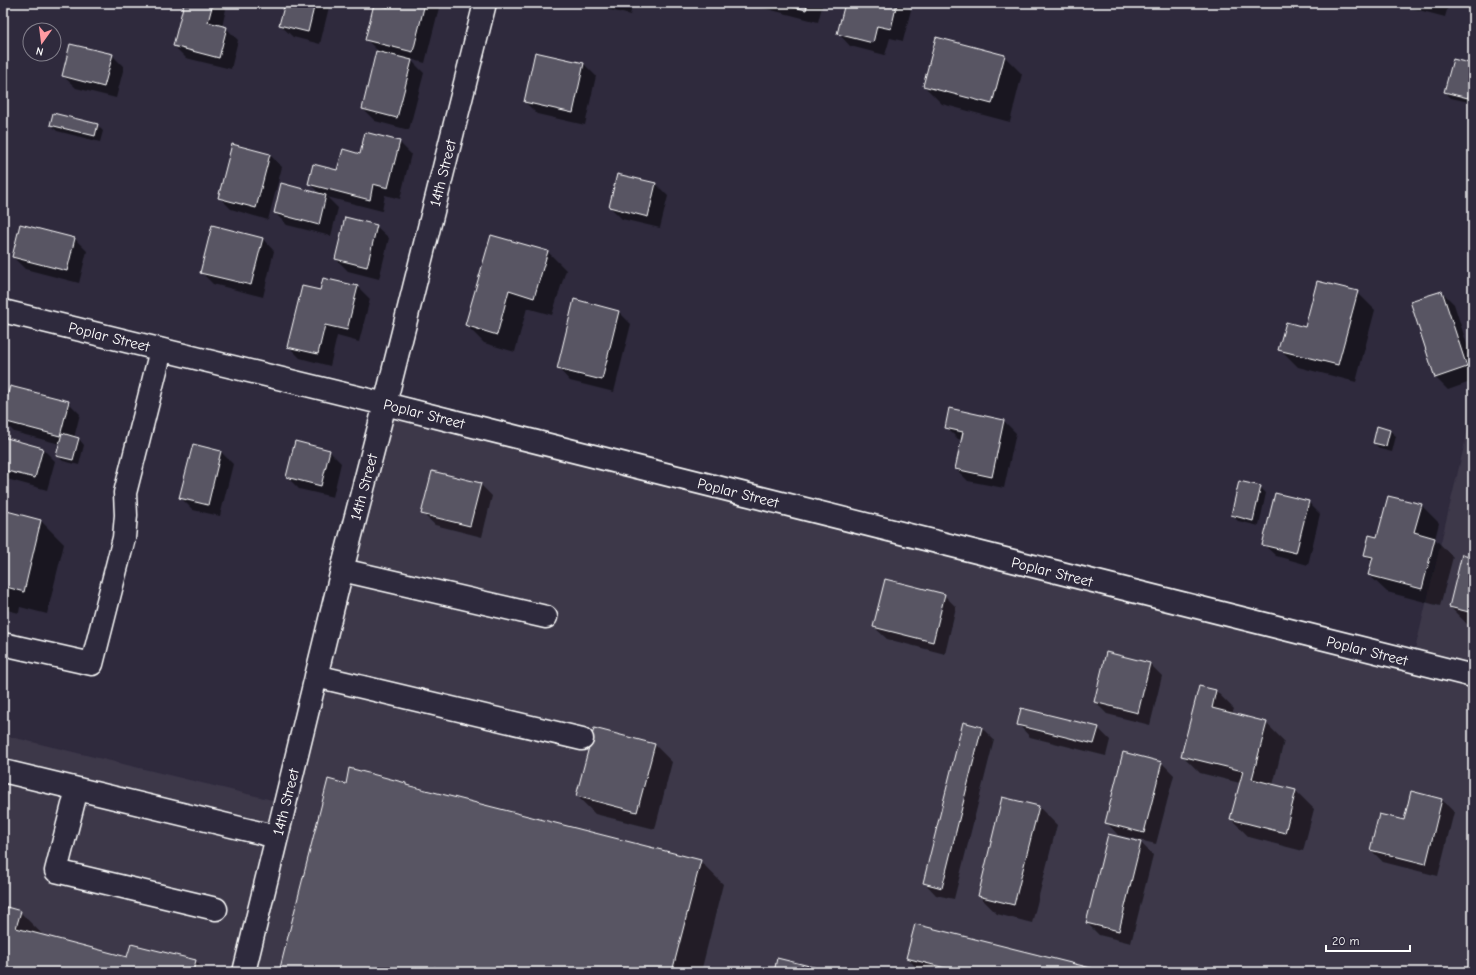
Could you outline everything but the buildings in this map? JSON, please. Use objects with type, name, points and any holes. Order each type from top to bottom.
[{"type":"street","name":"14th Street","points":[[244,972],[342,570],[485,3]]},
{"type":"street","name":"Poplar Street","points":[[3,311],[385,404],[1473,676]]},
{"type":"street","points":[[3,644],[92,664],[124,538],[126,516],[125,493],[161,350]]},
{"type":"street","points":[[342,570],[546,617]]},
{"type":"street","points":[[316,676],[582,739]]},
{"type":"street","points":[[3,771],[277,837]]},
{"type":"street","points":[[77,789],[56,871],[216,909]]},
{"type":"shaded area","points":[[385,404],[1412,662],[1473,409],[1473,972],[3,972],[3,735],[285,803]]}]
